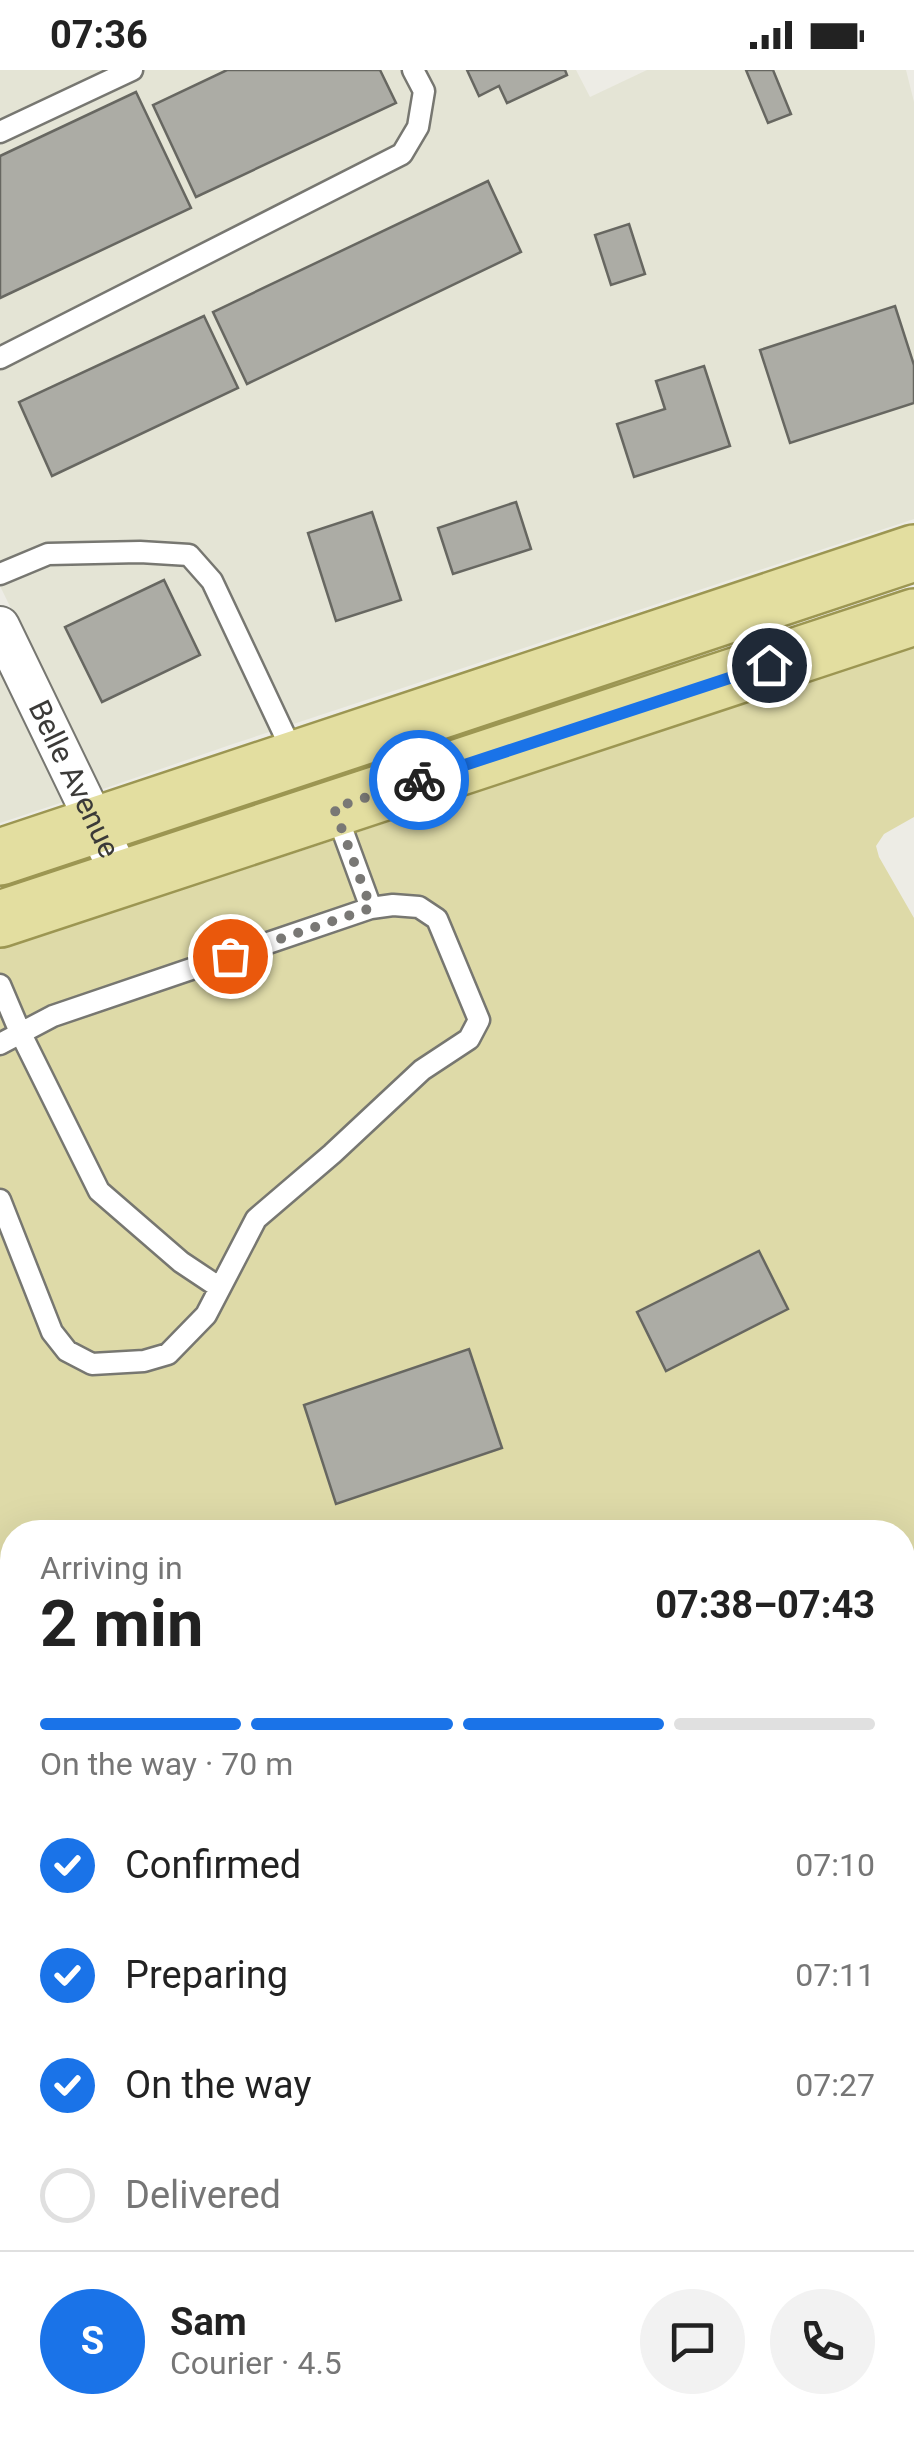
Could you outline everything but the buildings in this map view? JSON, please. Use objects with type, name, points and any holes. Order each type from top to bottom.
[{"type":"main road","points":[[0,857],[914,554]]},
{"type":"main road","points":[[0,918],[914,617]]},
{"type":"main road","points":[[314,815],[326,786],[393,727]]},
{"type":"street","name":"Belle Avenue","points":[[0,629],[122,878]]},
{"type":"lane","points":[[0,132],[132,70]]},
{"type":"lane","points":[[0,358],[402,154],[418,127],[424,91],[414,70]]},
{"type":"lane","points":[[0,574],[48,554],[188,555],[212,581],[296,759]]},
{"type":"lane","points":[[314,815],[371,908]]},
{"type":"lane","points":[[0,1044],[53,1016],[371,908],[393,905],[419,908],[437,919],[479,1020],[469,1039],[422,1070],[256,1220],[206,1314],[168,1354],[144,1361],[92,1364],[67,1351],[52,1332],[0,1200]]},
{"type":"lane","points":[[0,985],[99,1190],[181,1262],[220,1288]]},
{"type":"shaded area","points":[[0,70],[576,70],[590,97],[647,70],[906,70],[914,102],[914,519],[100,790],[0,586]]},
{"type":"shaded area","points":[[914,644],[914,817],[884,834],[876,846],[914,918],[914,1520],[0,1520],[0,941],[283,857]]},
{"type":"shaded area","points":[[0,667],[66,801],[0,823]]},
{"type":"way so far","points":[[230,956],[371,908],[334,808],[419,780]]},
{"type":"route","points":[[419,780],[769,665]]}]
